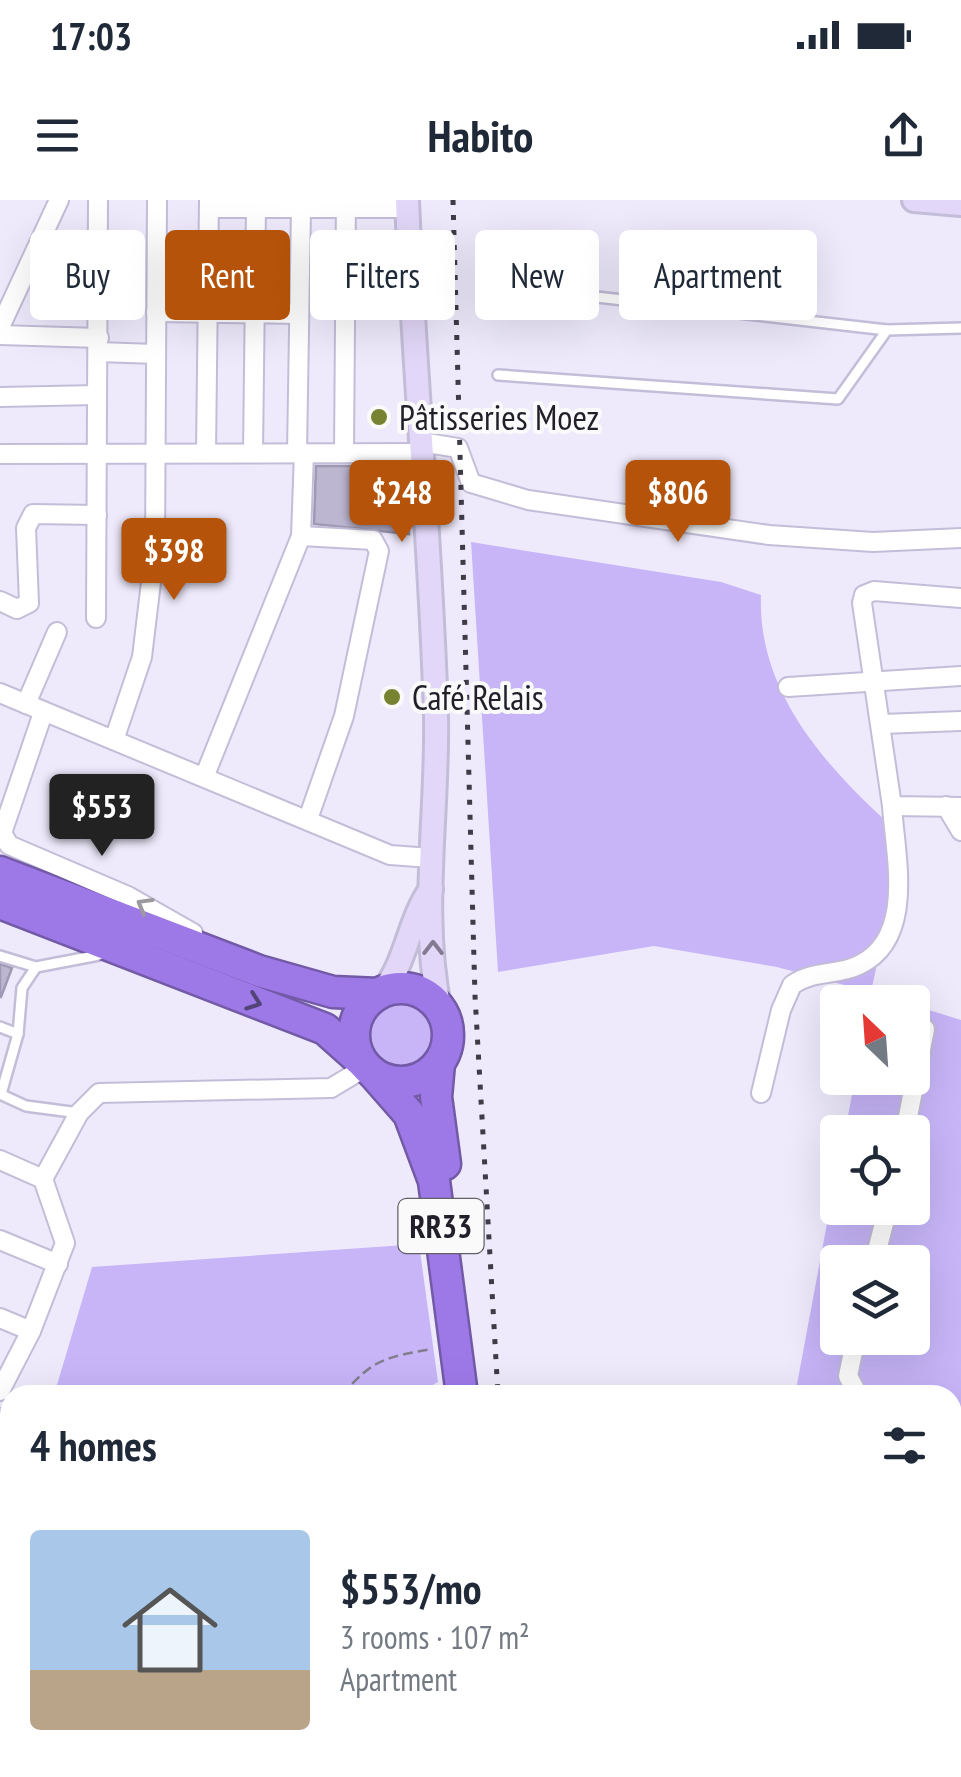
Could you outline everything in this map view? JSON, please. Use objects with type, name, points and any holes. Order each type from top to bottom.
[{"type":"highway","points":[[0,872],[258,971],[333,992],[380,993],[406,987],[418,990],[440,1006]]},
{"type":"highway","points":[[0,903],[325,1029],[367,1067],[401,1082],[416,1080],[439,1064]]},
{"type":"highway","name":"RR33","points":[[380,993],[356,1018],[354,1040],[367,1067],[409,1114],[434,1182],[460,1385]]},
{"type":"highway","name":"RR33","points":[[440,1006],[449,1035],[439,1064],[438,1122],[475,1385]]},
{"type":"main road","points":[[914,200],[961,204]]},
{"type":"main road","name":"RR33","points":[[407,204],[436,717],[431,889],[440,1006]]},
{"type":"main road","name":"RR33","points":[[380,993],[396,976],[420,904],[431,889]]},
{"type":"street","points":[[0,326],[59,200]]},
{"type":"street","points":[[96,618],[98,200]]},
{"type":"street","points":[[114,740],[134,689],[149,616],[156,452],[157,200]]},
{"type":"street","points":[[209,230],[209,204],[256,208],[407,204]]},
{"type":"street","points":[[344,452],[346,204]]},
{"type":"street","points":[[256,208],[256,230]]},
{"type":"street","points":[[205,775],[301,536],[301,208]]},
{"type":"street","points":[[156,312],[165,312]]},
{"type":"street","points":[[290,313],[298,314]]},
{"type":"street","points":[[206,453],[207,320]]},
{"type":"street","points":[[253,452],[255,320]]},
{"type":"street","points":[[0,335],[156,354]]},
{"type":"street","points":[[0,397],[97,395]]},
{"type":"street","points":[[0,454],[458,448],[472,483],[528,500],[829,541],[961,538]]},
{"type":"street","points":[[0,601],[17,610],[30,603],[27,519],[41,512],[97,515]]},
{"type":"street","points":[[301,536],[373,540],[379,551],[344,716],[308,819]]},
{"type":"street","points":[[761,1093],[780,1010],[792,985],[819,973],[857,967],[878,950],[894,924],[898,902],[892,806],[862,616],[864,595],[874,591],[961,598]]},
{"type":"street","points":[[57,632],[2,833],[9,845],[128,896],[258,971]]},
{"type":"street","points":[[788,687],[961,676]]},
{"type":"street","points":[[0,693],[390,855],[431,858]]},
{"type":"street","points":[[882,724],[961,721]]},
{"type":"street","points":[[892,806],[953,807],[961,832]]},
{"type":"street","points":[[43,1179],[80,1113],[98,1093],[331,1088],[367,1067]]},
{"type":"street","points":[[0,1160],[43,1179],[65,1243],[31,1331],[5,1372]]},
{"type":"street","points":[[0,1240],[58,1264]]},
{"type":"street","points":[[0,1318],[31,1331]]},
{"type":"street","points":[[852,1355],[848,1376],[853,1385]]},
{"type":"lane","points":[[599,297],[887,330],[961,328]]},
{"type":"lane","points":[[498,375],[838,398],[887,330]]},
{"type":"lane","points":[[0,956],[36,967],[92,954],[158,973],[194,977]]},
{"type":"lane","points":[[36,967],[22,988],[18,1034],[0,1094],[26,1106],[80,1113]]},
{"type":"lane","points":[[0,1028],[18,1034]]},
{"type":"path","points":[[350,1385],[366,1366],[384,1356],[452,1344]]},
{"type":"shaded area","points":[[471,542],[721,582],[761,595],[763,632],[772,667],[804,730],[851,787],[904,837],[872,985],[844,985],[777,967],[654,946],[498,972]]},
{"type":"shaded area","points":[[402,1000],[426,1009],[435,1033],[426,1057],[402,1066],[378,1057],[369,1033],[378,1009]]},
{"type":"shaded area","points":[[930,1010],[961,1020],[961,1385],[797,1385],[820,1261],[820,1355],[930,1355],[930,1245],[823,1245],[827,1225],[930,1225],[930,1115],[848,1115],[852,1095],[930,1095]]},
{"type":"shaded area","points":[[419,1244],[438,1382],[57,1385],[92,1267]]},
{"type":"building","points":[[316,466],[406,466],[409,534],[314,524]]},
{"type":"building","points":[[0,964],[12,968],[1,997],[0,997]]},
{"type":"railway","points":[[453,200],[475,996],[497,1385]]},
{"type":"place","name":"Pâtisseries Moez","points":[[379,417]]},
{"type":"place","name":"Café Relais","points":[[392,697]]}]
